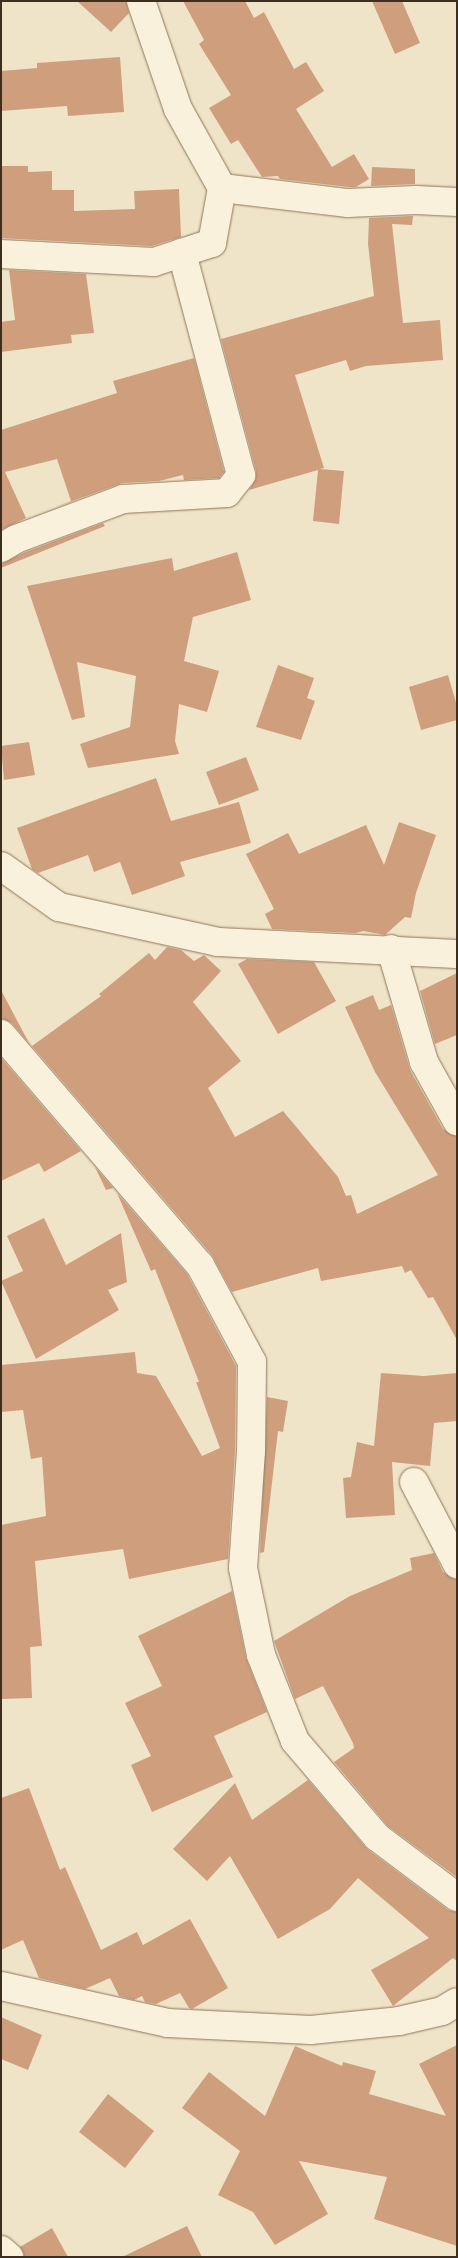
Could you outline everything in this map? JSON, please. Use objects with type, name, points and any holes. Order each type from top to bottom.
[{"type":"street","points":[[1,254],[154,262],[212,243],[222,188],[178,109],[140,1]]},
{"type":"street","points":[[222,188],[348,203],[416,200],[457,202]]},
{"type":"street","points":[[1,548],[16,539],[123,499],[227,493],[241,475],[182,253]]},
{"type":"street","points":[[1,866],[59,907],[218,942],[391,949],[457,954]]},
{"type":"street","points":[[391,949],[424,1062],[457,1121]]},
{"type":"street","points":[[1,1034],[200,1265],[252,1362],[252,1451],[243,1568],[261,1655],[295,1741],[377,1838],[457,1897]]},
{"type":"street","points":[[414,1482],[457,1564]]},
{"type":"street","points":[[1,1986],[168,2023],[311,2030],[399,2021],[442,2011],[457,2002]]},
{"type":"street","points":[[1,2250],[9,2257]]},
{"type":"building","points":[[77,1],[126,1],[129,13],[111,32]]},
{"type":"building","points":[[183,1],[245,1],[254,18],[264,12],[294,69],[306,62],[324,91],[296,109],[332,167],[354,154],[369,179],[356,187],[349,187],[280,179],[278,176],[262,177],[238,140],[231,144],[209,108],[231,95],[199,44],[204,40]]},
{"type":"building","points":[[372,1],[402,1],[420,43],[395,54]]},
{"type":"building","points":[[120,57],[124,112],[68,116],[67,106],[1,111],[1,71],[37,68],[37,63]]},
{"type":"building","points":[[1,166],[28,166],[28,172],[52,171],[52,190],[74,190],[74,211],[135,209],[134,191],[179,189],[181,237],[152,246],[1,238]]},
{"type":"building","points":[[372,167],[415,169],[415,184],[371,186]]},
{"type":"building","points":[[413,216],[412,225],[392,224],[403,323],[440,320],[443,360],[366,366],[350,371],[346,360],[295,375],[324,468],[320,469],[344,471],[339,524],[313,521],[318,470],[249,490],[256,479],[256,471],[221,339],[374,296],[368,244],[369,218]]},
{"type":"building","points":[[9,270],[86,274],[94,333],[71,335],[72,343],[1,352],[1,322],[15,320]]},
{"type":"building","points":[[194,358],[224,472],[219,478],[184,480],[183,475],[159,481],[122,483],[53,508],[71,501],[57,459],[5,472],[26,518],[1,530],[1,430],[117,393],[113,381]]},
{"type":"building","points":[[103,523],[105,526],[1,568],[1,564],[23,553]]},
{"type":"building","points":[[237,552],[251,600],[193,617],[184,661],[219,671],[207,712],[179,704],[175,741],[179,754],[88,768],[80,744],[130,727],[136,676],[77,662],[85,717],[72,720],[27,586],[172,558],[174,571]]},
{"type":"building","points":[[278,665],[314,678],[307,698],[315,701],[301,740],[256,727]]},
{"type":"building","points":[[448,675],[457,706],[457,720],[421,730],[409,687]]},
{"type":"building","points":[[29,742],[35,775],[4,780],[1,746]]},
{"type":"building","points":[[246,757],[259,790],[219,805],[206,772]]},
{"type":"building","points":[[156,778],[171,821],[239,802],[251,843],[180,862],[185,876],[132,895],[120,862],[94,872],[88,855],[38,873],[32,869],[17,828]]},
{"type":"building","points":[[399,822],[436,835],[416,893],[411,918],[405,917],[385,935],[363,931],[356,933],[272,929],[265,914],[274,909],[246,854],[288,833],[299,854],[366,825],[384,865]]},
{"type":"building","points":[[167,947],[181,950],[194,961],[204,955],[221,971],[193,1002],[241,1061],[208,1088],[235,1137],[283,1111],[338,1177],[346,1196],[351,1195],[357,1214],[438,1175],[375,1072],[345,1007],[373,995],[379,1010],[391,1005],[410,1070],[443,1129],[457,1137],[457,1340],[433,1297],[428,1298],[411,1270],[405,1273],[402,1266],[321,1281],[318,1268],[232,1292],[212,1255],[32,1046],[101,996],[99,994],[149,953],[155,960]]},
{"type":"building","points":[[247,959],[314,962],[336,1001],[278,1034],[238,964]]},
{"type":"building","points":[[457,973],[457,1035],[435,1044],[420,991]]},
{"type":"building","points":[[1,990],[29,1043],[12,1023],[1,1019]]},
{"type":"building","points":[[1,1058],[81,1151],[44,1172],[39,1163],[1,1181]]},
{"type":"building","points":[[95,1167],[113,1188],[106,1190]]},
{"type":"building","points":[[117,1193],[187,1274],[236,1366],[235,1450],[228,1559],[129,1579],[123,1549],[35,1561],[42,1646],[30,1647],[32,1698],[1,1699],[1,1525],[46,1516],[42,1457],[31,1459],[23,1410],[1,1412],[1,1365],[135,1352],[137,1373],[156,1376],[202,1456],[220,1448],[196,1382],[199,1382],[155,1269],[151,1271]]},
{"type":"building","points":[[44,1218],[66,1265],[121,1233],[127,1282],[108,1290],[119,1310],[36,1359],[1,1281],[23,1271],[7,1236]]},
{"type":"building","points":[[381,1373],[424,1376],[457,1373],[457,1421],[434,1423],[430,1466],[392,1462],[395,1515],[346,1518],[343,1478],[351,1477],[357,1442],[374,1446]]},
{"type":"building","points":[[267,1397],[288,1401],[283,1432],[278,1431],[264,1552],[260,1553]]},
{"type":"building","points":[[434,1553],[443,1572],[457,1580],[457,1877],[388,1826],[334,1762],[354,1748],[353,1743],[323,1686],[295,1699],[274,1641],[350,1596],[412,1570],[410,1558]]},
{"type":"building","points":[[232,1591],[246,1658],[267,1712],[214,1736],[233,1777],[152,1812],[131,1765],[151,1756],[125,1703],[162,1686],[138,1636]]},
{"type":"building","points":[[308,1780],[367,1849],[448,1910],[457,1912],[457,1961],[453,1958],[393,2006],[371,1970],[429,1938],[358,1878],[330,1909],[278,1939],[230,1856],[207,1881],[173,1849],[235,1783],[252,1820]]},
{"type":"building","points":[[29,1788],[60,1870],[65,1867],[101,1950],[137,1932],[143,1945],[190,1919],[228,1988],[192,2009],[189,2008],[180,1993],[156,2004],[145,2002],[142,1996],[134,2000],[119,1996],[110,1978],[85,1989],[39,1978],[23,1940],[1,1950],[1,1798]]},
{"type":"building","points":[[1,2017],[42,2035],[28,2070],[1,2059]]},
{"type":"building","points":[[457,2045],[457,2246],[374,2219],[387,2177],[299,2161],[328,2214],[275,2245],[253,2212],[218,2195],[240,2151],[182,2108],[209,2072],[265,2116],[295,2046],[342,2066],[343,2062],[376,2071],[369,2094],[446,2116],[419,2064]]},
{"type":"building","points":[[108,2094],[154,2131],[125,2168],[79,2132]]},
{"type":"building","points":[[187,2226],[202,2257],[122,2257]]},
{"type":"building","points":[[52,2228],[68,2257],[24,2257],[20,2247]]}]
